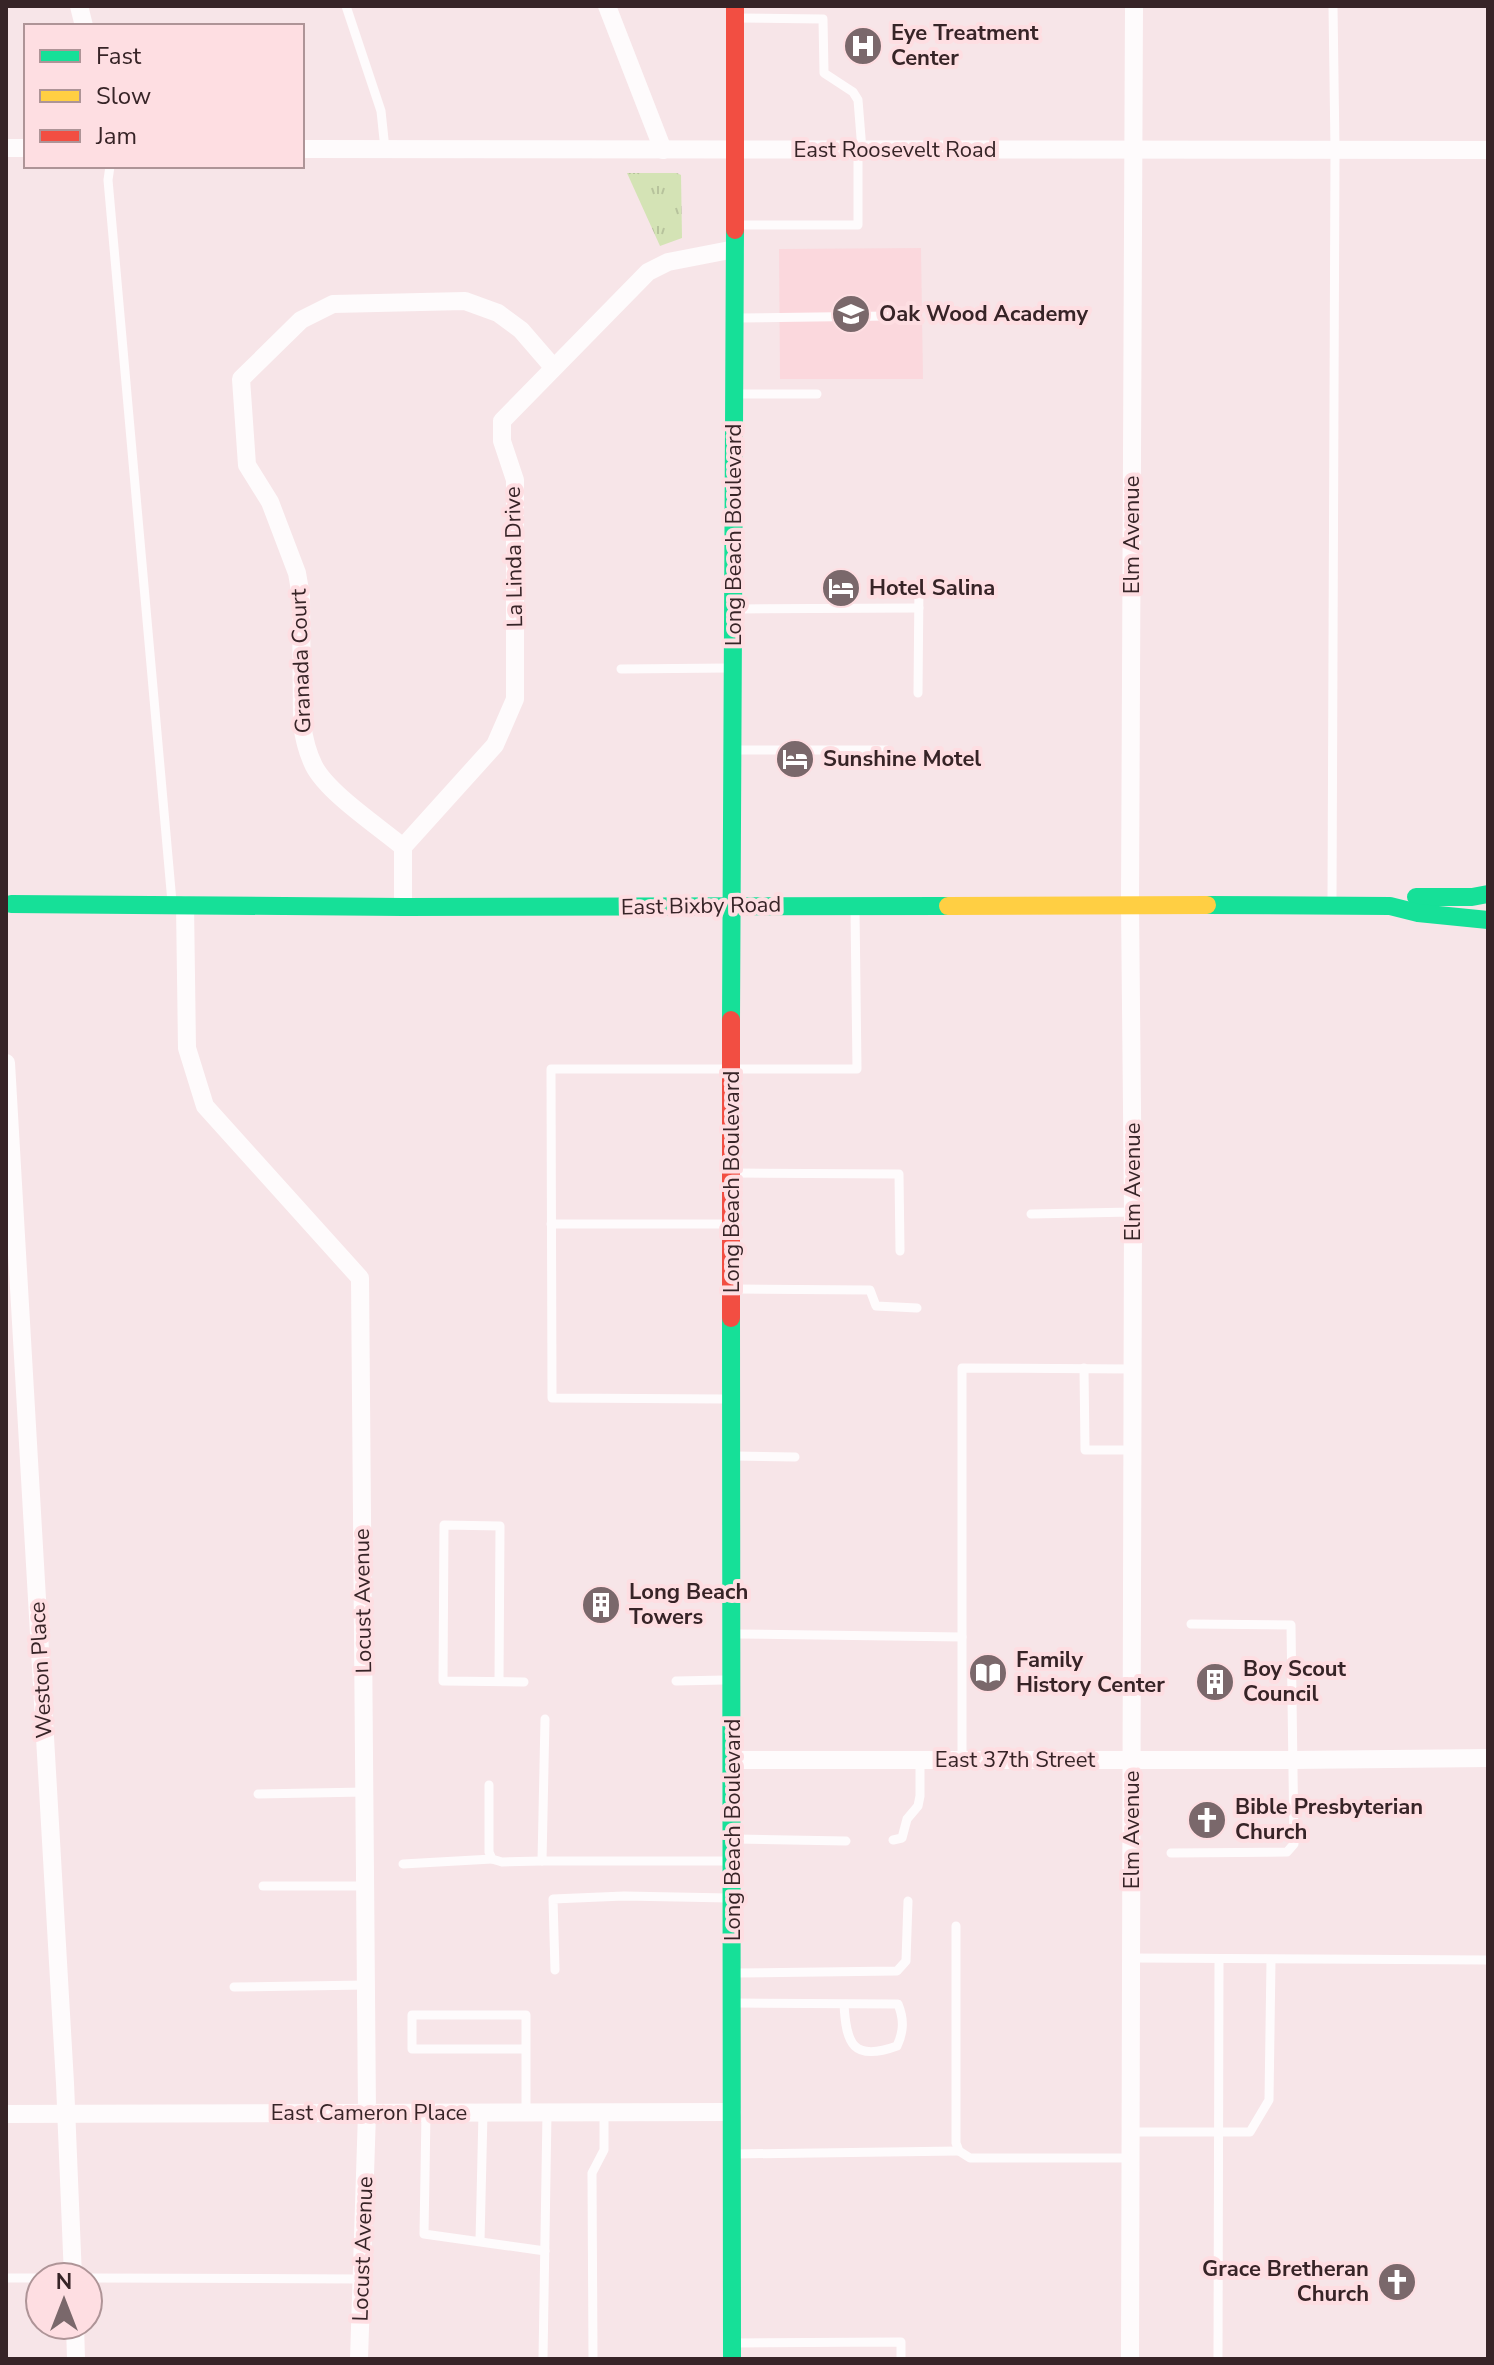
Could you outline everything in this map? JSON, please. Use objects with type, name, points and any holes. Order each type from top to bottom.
[{"type":"main road","name":"Long Beach Boulevard","points":[[732,2351],[731,905],[735,12]]},
{"type":"main road","name":"East Bixby Road","points":[[1390,906],[1415,897],[1488,894]]},
{"type":"main road","name":"East Bixby Road","points":[[8,905],[1332,905],[1390,906],[1418,913],[1488,920]]},
{"type":"street","points":[[607,6],[663,150]]},
{"type":"street","name":"Elm Avenue","points":[[1130,2359],[1133,1212],[1130,904],[1134,6]]},
{"type":"street","name":"East Roosevelt Road","points":[[304,149],[1488,150]]},
{"type":"street","name":"La Linda Drive","points":[[403,847],[495,745],[515,699],[515,480],[502,441],[502,421],[648,272],[668,262],[735,249]]},
{"type":"street","name":"Granada Court","points":[[403,847],[327,784],[315,768],[305,744],[302,724],[301,596],[297,573],[270,502],[247,465],[241,379],[301,320],[333,304],[465,301],[498,313],[521,330],[553,367]]},
{"type":"street","points":[[403,847],[403,907]]},
{"type":"street","name":"Locust Avenue","points":[[178,905],[187,1048],[205,1106],[360,1278],[367,2113],[359,2359]]},
{"type":"street","name":"Weston Place","points":[[6,1063],[67,2114],[72,2261]]},
{"type":"street","name":"East 37th Street","points":[[733,1760],[1488,1758]]},
{"type":"street","name":"East Cameron Place","points":[[6,2114],[732,2112]]},
{"type":"lane","points":[[346,6],[381,111],[385,149]]},
{"type":"lane","points":[[1332,905],[1333,6]]},
{"type":"lane","points":[[735,12],[823,19],[824,73],[853,92],[858,100],[860,150],[858,225],[735,225]]},
{"type":"lane","points":[[110,168],[108,180],[178,905]]},
{"type":"lane","points":[[734,318],[888,316]]},
{"type":"lane","points":[[734,394],[817,394]]},
{"type":"lane","points":[[918,693],[919,583]]},
{"type":"lane","points":[[734,609],[919,608]]},
{"type":"lane","points":[[621,669],[734,668]]},
{"type":"lane","points":[[733,750],[886,750]]},
{"type":"lane","points":[[732,1399],[552,1398],[551,1069],[857,1069],[855,905]]},
{"type":"lane","points":[[731,1173],[899,1174],[900,1251]]},
{"type":"lane","points":[[1031,1214],[1133,1212]]},
{"type":"lane","points":[[551,1224],[731,1223]]},
{"type":"lane","points":[[732,1289],[870,1290],[876,1306],[917,1308]]},
{"type":"lane","points":[[962,1760],[962,1368],[1133,1369]]},
{"type":"lane","points":[[1084,1368],[1085,1450],[1133,1450]]},
{"type":"lane","points":[[732,1456],[795,1457]]},
{"type":"lane","points":[[499,1681],[500,1526],[444,1525],[443,1681],[524,1682]]},
{"type":"lane","points":[[1171,1853],[1287,1852],[1294,1844],[1291,1625],[1191,1624]]},
{"type":"lane","points":[[733,1634],[962,1637]]},
{"type":"lane","points":[[676,1681],[733,1680]]},
{"type":"lane","points":[[542,1861],[545,1719]]},
{"type":"lane","points":[[893,1840],[902,1838],[907,1819],[918,1806],[920,1760]]},
{"type":"lane","points":[[489,1785],[489,1852],[492,1859]]},
{"type":"lane","points":[[258,1794],[365,1792]]},
{"type":"lane","points":[[733,1839],[846,1841]]},
{"type":"lane","points":[[403,1864],[492,1859],[502,1862],[732,1861]]},
{"type":"lane","points":[[263,1886],[366,1886]]},
{"type":"lane","points":[[555,1970],[553,1899],[624,1896],[732,1898]]},
{"type":"lane","points":[[732,1973],[897,1971],[906,1961],[908,1901]]},
{"type":"lane","points":[[956,1926],[956,2143],[959,2151]]},
{"type":"lane","points":[[1132,1958],[1488,1960]]},
{"type":"lane","points":[[1218,2359],[1219,1959]]},
{"type":"lane","points":[[1131,2132],[1250,2132],[1269,2100],[1271,1960]]},
{"type":"lane","points":[[234,1987],[366,1985]]},
{"type":"lane","points":[[732,2003],[898,2004],[902,2013],[903,2034],[897,2046],[882,2051],[864,2051],[850,2043],[845,2031],[844,2004]]},
{"type":"lane","points":[[525,2049],[412,2049],[412,2015],[526,2015],[526,2113]]},
{"type":"lane","points":[[426,2113],[424,2234],[545,2251]]},
{"type":"lane","points":[[480,2241],[483,2113]]},
{"type":"lane","points":[[543,2359],[547,2113]]},
{"type":"lane","points":[[593,2359],[592,2173],[604,2150],[604,2113]]},
{"type":"lane","points":[[732,2154],[959,2151],[970,2158],[1131,2158]]},
{"type":"lane","points":[[104,2278],[362,2279]]},
{"type":"lane","points":[[732,2351],[901,2342],[901,2359]]},
{"type":"shaded area","name":"Oak Wood Academy","points":[[921,248],[923,379],[780,379],[779,249]]},
{"type":"green space","points":[[627,173],[681,175],[682,238],[660,246]]},
{"type":"traffic: fast","points":[[731,1020],[735,230]]},
{"type":"traffic: fast","points":[[1416,897],[1488,894]]},
{"type":"traffic: fast","points":[[11,904],[948,906]]},
{"type":"traffic: fast","points":[[1207,905],[1390,906],[1418,913],[1488,920]]},
{"type":"traffic: fast","points":[[731,1318],[732,2359]]},
{"type":"traffic: slow","points":[[948,906],[1207,905]]},
{"type":"traffic: jam","points":[[735,6],[735,230]]},
{"type":"traffic: jam","points":[[731,1020],[731,1318]]},
{"type":"place","name":"Eye Treatment Center","points":[[863,46]]},
{"type":"place","name":"Oak Wood Academy","points":[[851,314]]},
{"type":"place","name":"Hotel Salina","points":[[841,588]]},
{"type":"place","name":"Sunshine Motel","points":[[795,759]]},
{"type":"place","name":"Long Beach Towers","points":[[601,1605]]},
{"type":"place","name":"Family History Center","points":[[988,1673]]},
{"type":"place","name":"Boy Scout Council","points":[[1215,1682]]},
{"type":"place","name":"Bible Presbyterian Church","points":[[1207,1820]]},
{"type":"place","name":"Grace Bretheran Church","points":[[1397,2282]]}]
